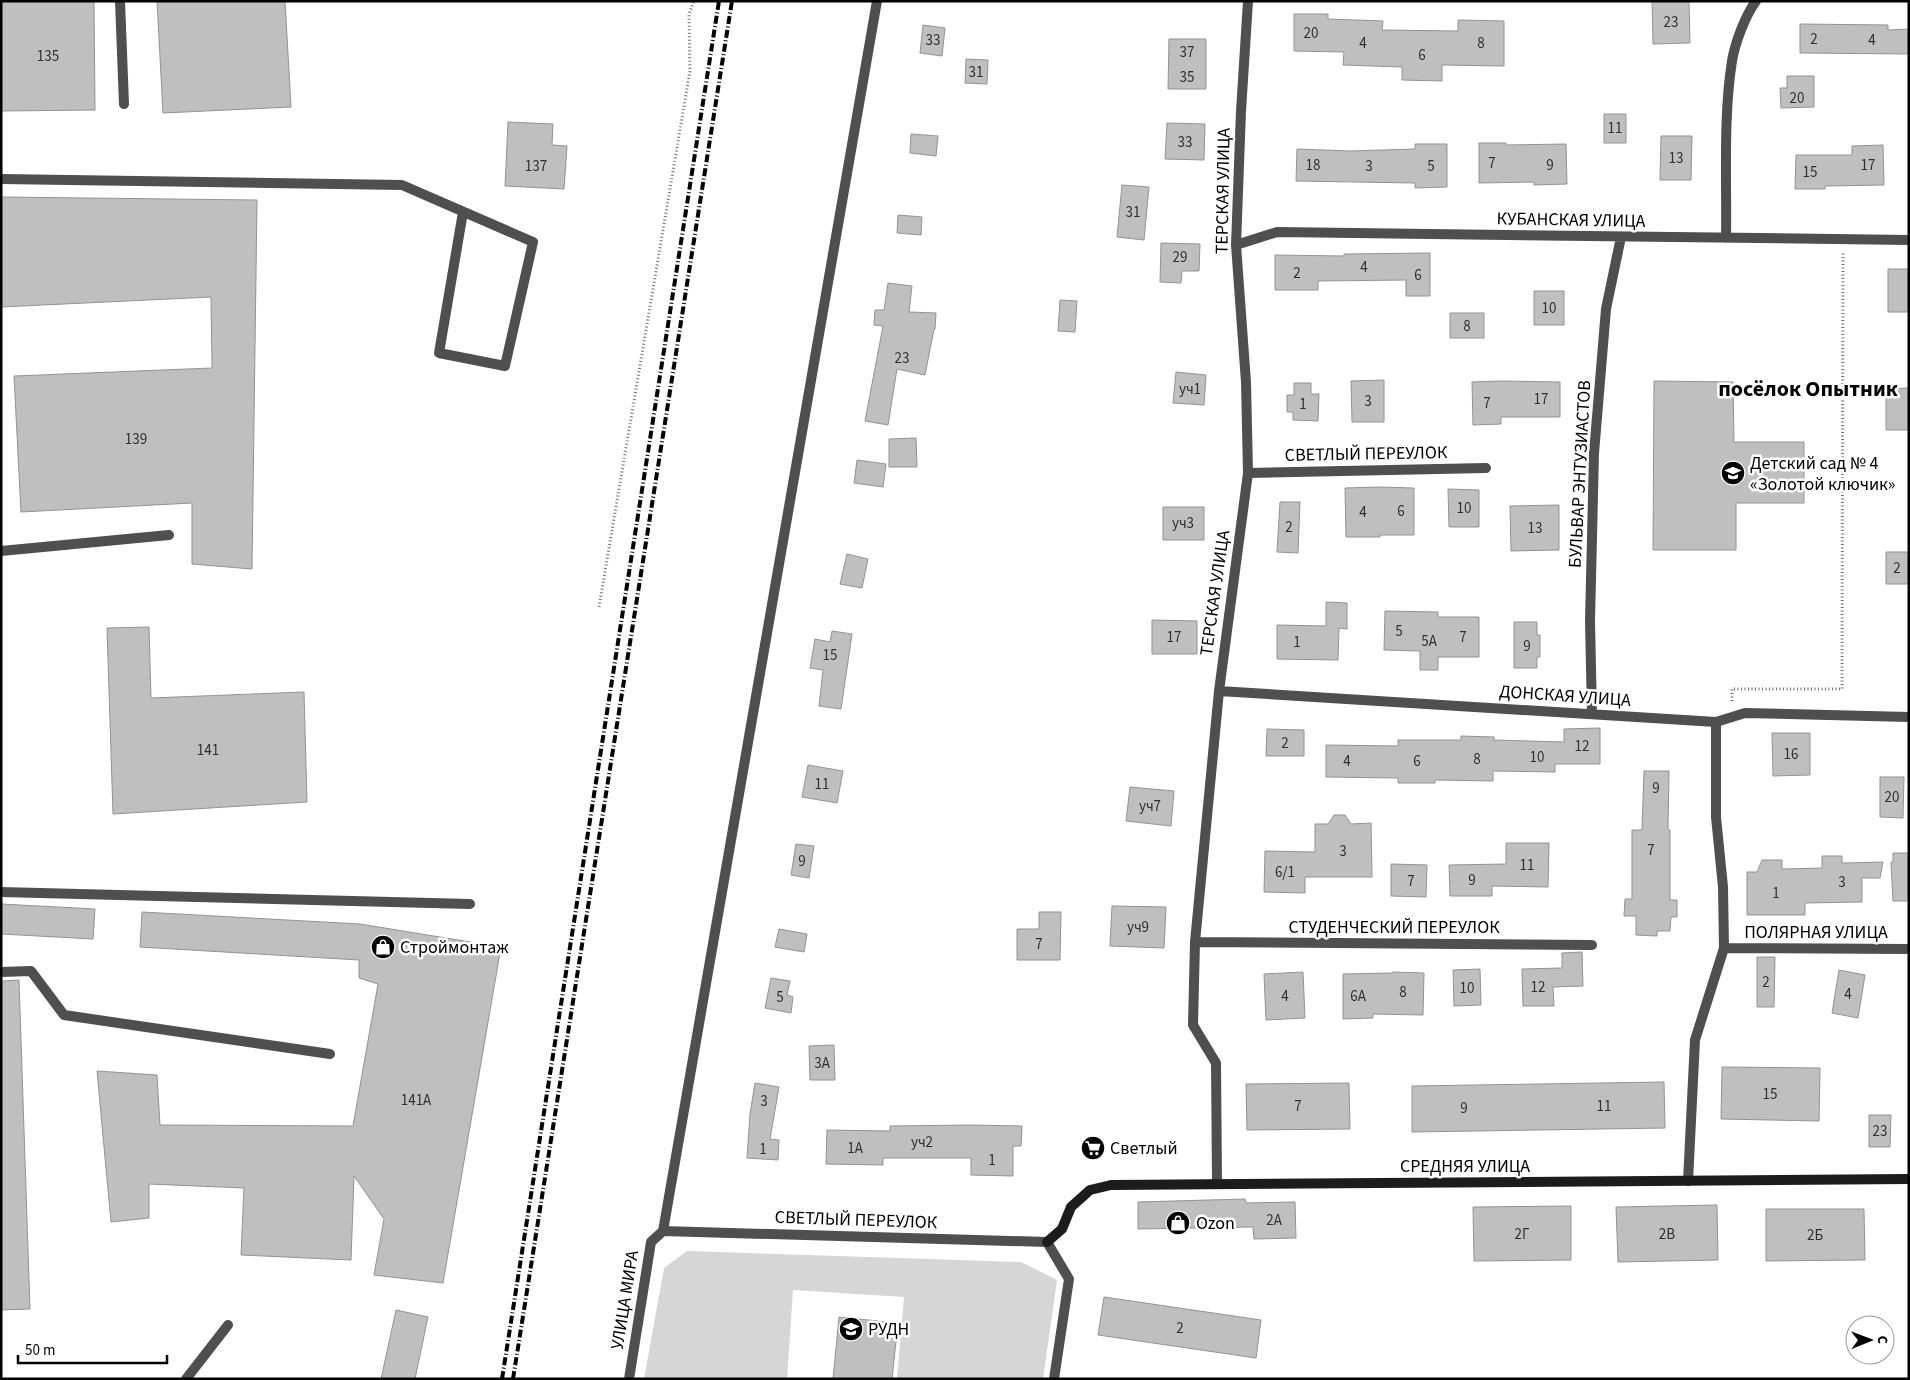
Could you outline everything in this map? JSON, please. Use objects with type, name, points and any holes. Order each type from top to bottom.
[{"type":"street","points":[[120,1],[124,104]]},
{"type":"street","points":[[663,1231],[877,1]]},
{"type":"street","name":"ТЕРСКАЯ УЛИЦА","points":[[1218,1183],[1216,1064],[1193,1025],[1195,942],[1219,691],[1248,473],[1246,382],[1236,245],[1241,111],[1248,1]]},
{"type":"street","points":[[1726,238],[1727,120],[1732,60],[1748,12],[1756,1]]},
{"type":"street","points":[[1,179],[402,185],[533,242],[505,366],[439,353],[463,212]]},
{"type":"street","name":"КУБАНСКАЯ УЛИЦА","points":[[1236,245],[1277,232],[1909,240]]},
{"type":"street","name":"БУЛЬВАР ЭНТУЗИАСТОВ","points":[[1592,714],[1590,621],[1594,453],[1606,309],[1621,237]]},
{"type":"street","name":"СВЕТЛЫЙ ПЕРЕУЛОК","points":[[1248,473],[1486,468]]},
{"type":"street","points":[[1,551],[169,536]]},
{"type":"street","name":"ДОНСКАЯ УЛИЦА","points":[[1219,691],[1716,722],[1745,713],[1909,717]]},
{"type":"street","points":[[1688,1182],[1695,1040],[1724,948],[1723,887],[1716,817],[1716,722]]},
{"type":"street","points":[[1,892],[470,904]]},
{"type":"street","name":"СТУДЕНЧЕСКИЙ ПЕРЕУЛОК","points":[[1195,942],[1592,945]]},
{"type":"street","name":"ПОЛЯРНАЯ УЛИЦА","points":[[1724,948],[1909,949]]},
{"type":"street","points":[[1,972],[31,971],[64,1016],[330,1054]]},
{"type":"street","name":"СРЕДНЯЯ УЛИЦА","points":[[1047,1242],[1062,1229],[1071,1207],[1090,1190],[1112,1185],[1909,1179]]},
{"type":"street","name":"СВЕТЛЫЙ ПЕРЕУЛОК","points":[[663,1231],[1047,1242]]},
{"type":"street","name":"УЛИЦА МИРА","points":[[629,1379],[651,1242],[663,1231]]},
{"type":"street","points":[[1047,1242],[1069,1279],[1054,1379]]},
{"type":"street","points":[[186,1379],[228,1325]]},
{"type":"path","points":[[599,607],[690,71],[689,14],[694,1]]},
{"type":"path","points":[[1732,717],[1732,689],[1842,689],[1843,239]]},
{"type":"shaded area","name":"РУДН","points":[[687,1251],[1021,1262],[1057,1280],[1043,1379],[897,1379],[904,1297],[793,1290],[787,1379],[644,1379],[664,1268]]},
{"type":"building","points":[[1,1],[94,1],[95,110],[1,111]]},
{"type":"building","points":[[157,1],[285,1],[291,107],[163,113]]},
{"type":"building","points":[[1652,1],[1689,1],[1690,43],[1653,44]]},
{"type":"building","points":[[1294,14],[1328,14],[1328,19],[1383,21],[1382,30],[1458,31],[1458,20],[1504,21],[1504,66],[1442,65],[1442,81],[1402,80],[1402,67],[1343,65],[1344,52],[1294,51]]},
{"type":"building","points":[[1800,24],[1888,25],[1888,30],[1909,29],[1909,54],[1800,53]]},
{"type":"building","points":[[923,25],[945,28],[942,56],[920,53]]},
{"type":"building","points":[[1169,39],[1206,39],[1206,89],[1168,89]]},
{"type":"building","points":[[966,59],[988,60],[987,84],[965,83]]},
{"type":"building","points":[[1787,76],[1814,76],[1814,107],[1781,108],[1780,88],[1787,88]]},
{"type":"building","points":[[1604,114],[1626,114],[1626,143],[1604,143]]},
{"type":"building","points":[[508,122],[553,124],[552,145],[567,146],[564,189],[505,186]]},
{"type":"building","points":[[1167,123],[1205,124],[1204,160],[1165,159]]},
{"type":"building","points":[[911,134],[938,136],[936,156],[910,153]]},
{"type":"building","points":[[1661,136],[1692,136],[1691,180],[1660,180]]},
{"type":"building","points":[[1479,143],[1506,143],[1506,145],[1566,144],[1567,184],[1534,185],[1534,182],[1479,183]]},
{"type":"building","points":[[1415,144],[1447,144],[1447,187],[1415,188],[1415,183],[1296,181],[1297,149],[1350,151],[1415,149]]},
{"type":"building","points":[[1883,145],[1884,185],[1825,186],[1825,189],[1795,189],[1796,155],[1852,155],[1852,146]]},
{"type":"building","points":[[1122,185],[1149,187],[1144,240],[1117,237]]},
{"type":"building","points":[[1,197],[257,200],[252,569],[192,564],[192,503],[21,512],[14,376],[212,368],[211,297],[1,307]]},
{"type":"building","points":[[898,215],[922,217],[921,235],[897,233]]},
{"type":"building","points":[[1161,243],[1200,244],[1199,271],[1182,271],[1181,283],[1160,282]]},
{"type":"building","points":[[1430,253],[1430,296],[1406,296],[1406,280],[1318,281],[1318,290],[1275,290],[1275,255],[1344,256],[1344,254]]},
{"type":"building","points":[[1888,269],[1909,269],[1909,312],[1888,312]]},
{"type":"building","points":[[888,283],[912,286],[909,312],[936,313],[935,329],[925,375],[897,369],[888,425],[865,421],[883,326],[874,325],[875,310],[884,310]]},
{"type":"building","points":[[1534,291],[1564,291],[1564,325],[1534,325]]},
{"type":"building","points":[[1060,300],[1077,301],[1075,332],[1058,331]]},
{"type":"building","points":[[1450,313],[1484,313],[1484,338],[1450,338]]},
{"type":"building","points":[[1176,372],[1206,375],[1204,405],[1173,403]]},
{"type":"building","points":[[1384,380],[1384,422],[1352,422],[1351,381]]},
{"type":"building","points":[[1654,381],[1733,382],[1734,442],[1804,442],[1804,503],[1736,503],[1736,550],[1653,550]]},
{"type":"building","points":[[1472,382],[1560,382],[1560,417],[1501,417],[1501,424],[1473,425]]},
{"type":"building","points":[[1294,383],[1311,383],[1311,394],[1319,394],[1318,421],[1293,420],[1293,412],[1287,412],[1287,395],[1294,395]]},
{"type":"building","points":[[1909,388],[1909,430],[1886,430],[1886,389]]},
{"type":"building","points":[[916,438],[917,467],[889,467],[889,439]]},
{"type":"building","points":[[857,460],[886,464],[883,487],[854,483]]},
{"type":"building","points":[[1345,488],[1414,488],[1414,535],[1346,537]]},
{"type":"building","points":[[1448,489],[1479,490],[1479,527],[1449,527]]},
{"type":"building","points":[[1280,502],[1300,502],[1298,553],[1277,552]]},
{"type":"building","points":[[1559,505],[1559,550],[1511,551],[1510,506]]},
{"type":"building","points":[[1163,507],[1204,507],[1204,540],[1163,540]]},
{"type":"building","points":[[1886,552],[1909,552],[1909,584],[1886,584]]},
{"type":"building","points":[[847,554],[868,559],[862,588],[840,584]]},
{"type":"building","points":[[1326,602],[1347,603],[1347,629],[1339,628],[1338,660],[1277,659],[1277,625],[1326,626]]},
{"type":"building","points":[[1385,611],[1438,612],[1438,617],[1479,617],[1479,657],[1438,657],[1438,670],[1420,670],[1420,651],[1384,650]]},
{"type":"building","points":[[1152,620],[1197,621],[1197,654],[1152,654]]},
{"type":"building","points":[[1514,622],[1537,622],[1537,635],[1540,635],[1540,657],[1537,657],[1537,668],[1514,668]]},
{"type":"building","points":[[149,627],[151,698],[304,692],[307,802],[113,814],[107,628]]},
{"type":"building","points":[[832,631],[852,634],[841,709],[819,706],[823,670],[810,668],[815,639],[830,642]]},
{"type":"building","points":[[1600,728],[1600,764],[1555,764],[1555,772],[1493,771],[1493,781],[1435,780],[1435,783],[1398,783],[1398,778],[1326,777],[1326,745],[1398,746],[1398,740],[1461,740],[1461,736],[1494,737],[1494,740],[1564,742],[1564,729]]},
{"type":"building","points":[[1267,729],[1304,730],[1304,756],[1266,756]]},
{"type":"building","points":[[1772,733],[1810,733],[1810,775],[1773,776]]},
{"type":"building","points":[[808,765],[843,771],[837,803],[802,797]]},
{"type":"building","points":[[1644,771],[1669,771],[1670,900],[1677,900],[1677,917],[1671,917],[1670,931],[1657,931],[1657,936],[1636,935],[1636,916],[1624,916],[1625,899],[1632,899],[1632,830],[1642,830]]},
{"type":"building","points":[[1880,777],[1904,777],[1903,818],[1880,817]]},
{"type":"building","points":[[1130,787],[1174,791],[1171,826],[1126,821]]},
{"type":"building","points":[[1334,815],[1345,815],[1351,824],[1371,823],[1372,877],[1305,877],[1305,893],[1264,892],[1265,851],[1315,852],[1315,824],[1328,824]]},
{"type":"building","points":[[1506,843],[1549,843],[1548,887],[1492,886],[1492,896],[1450,896],[1449,865],[1506,864]]},
{"type":"building","points":[[796,844],[814,846],[809,878],[791,875]]},
{"type":"building","points":[[1893,853],[1909,853],[1909,901],[1893,901],[1891,862],[1893,862]]},
{"type":"building","points":[[1822,856],[1842,856],[1842,863],[1883,862],[1880,878],[1862,878],[1862,902],[1805,903],[1805,915],[1747,915],[1747,872],[1757,872],[1762,860],[1782,860],[1782,869],[1822,868]]},
{"type":"building","points":[[1391,864],[1427,865],[1426,897],[1391,896]]},
{"type":"building","points":[[1,904],[95,909],[93,939],[1,934]]},
{"type":"building","points":[[1112,906],[1166,907],[1164,948],[1110,946]]},
{"type":"building","points":[[142,912],[360,924],[501,947],[443,1283],[374,1275],[384,1219],[354,1176],[351,1260],[241,1255],[244,1188],[149,1184],[149,1218],[111,1222],[97,1071],[157,1075],[160,1125],[353,1126],[378,984],[359,978],[359,960],[140,947]]},
{"type":"building","points":[[1039,912],[1061,912],[1060,960],[1017,960],[1017,929],[1039,929]]},
{"type":"building","points":[[779,929],[807,934],[804,952],[775,947]]},
{"type":"building","points":[[1582,952],[1583,986],[1553,987],[1554,1006],[1523,1006],[1522,969],[1562,968],[1562,953]]},
{"type":"building","points":[[1757,957],[1775,957],[1774,1007],[1757,1007]]},
{"type":"building","points":[[1480,969],[1481,1005],[1454,1006],[1453,970]]},
{"type":"building","points":[[1839,970],[1865,975],[1858,1018],[1832,1013]]},
{"type":"building","points":[[1303,972],[1305,1018],[1266,1020],[1264,974]]},
{"type":"building","points":[[1424,973],[1423,1015],[1373,1014],[1373,1018],[1343,1019],[1343,974]]},
{"type":"building","points":[[771,978],[790,981],[787,995],[793,997],[791,1013],[765,1008]]},
{"type":"building","points":[[19,980],[30,1309],[1,1310],[1,981]]},
{"type":"building","points":[[834,1045],[835,1080],[810,1080],[809,1046]]},
{"type":"building","points":[[1722,1067],[1820,1068],[1819,1121],[1721,1119]]},
{"type":"building","points":[[1664,1082],[1665,1128],[1412,1132],[1412,1086]]},
{"type":"building","points":[[755,1083],[779,1087],[770,1139],[779,1140],[778,1160],[747,1158],[750,1114]]},
{"type":"building","points":[[1349,1083],[1350,1129],[1247,1130],[1246,1084]]},
{"type":"building","points":[[1869,1115],[1891,1115],[1890,1147],[1869,1147]]},
{"type":"building","points":[[890,1126],[1022,1126],[1021,1146],[1013,1146],[1013,1176],[971,1175],[971,1158],[883,1158],[883,1165],[826,1164],[827,1130],[890,1131]]},
{"type":"building","points":[[1245,1199],[1246,1203],[1295,1202],[1296,1238],[1254,1239],[1253,1227],[1138,1229],[1138,1202]]},
{"type":"building","points":[[1717,1205],[1718,1260],[1618,1262],[1616,1207]]},
{"type":"building","points":[[1571,1206],[1571,1260],[1474,1261],[1473,1207]]},
{"type":"building","points":[[1766,1209],[1864,1209],[1865,1260],[1766,1261]]},
{"type":"building","points":[[1104,1297],[1261,1320],[1256,1358],[1098,1335]]},
{"type":"building","points":[[396,1310],[428,1317],[415,1379],[381,1379]]},
{"type":"building","points":[[839,1317],[898,1323],[892,1379],[833,1379]]},
{"type":"railway","points":[[502,1379],[719,1]]},
{"type":"railway","points":[[513,1379],[732,1]]},
{"type":"place","name":"Детский сад № 4 «Золотой ключик»","points":[[1733,473]]},
{"type":"place","name":"Строймонтаж","points":[[383,947]]},
{"type":"place","name":"Светлый","points":[[1093,1148]]},
{"type":"place","name":"Ozon","points":[[1178,1223]]},
{"type":"place","name":"РУДН","points":[[851,1329]]},
{"type":"district","name":"посёлок Опытник","points":[[1808,389]]}]
